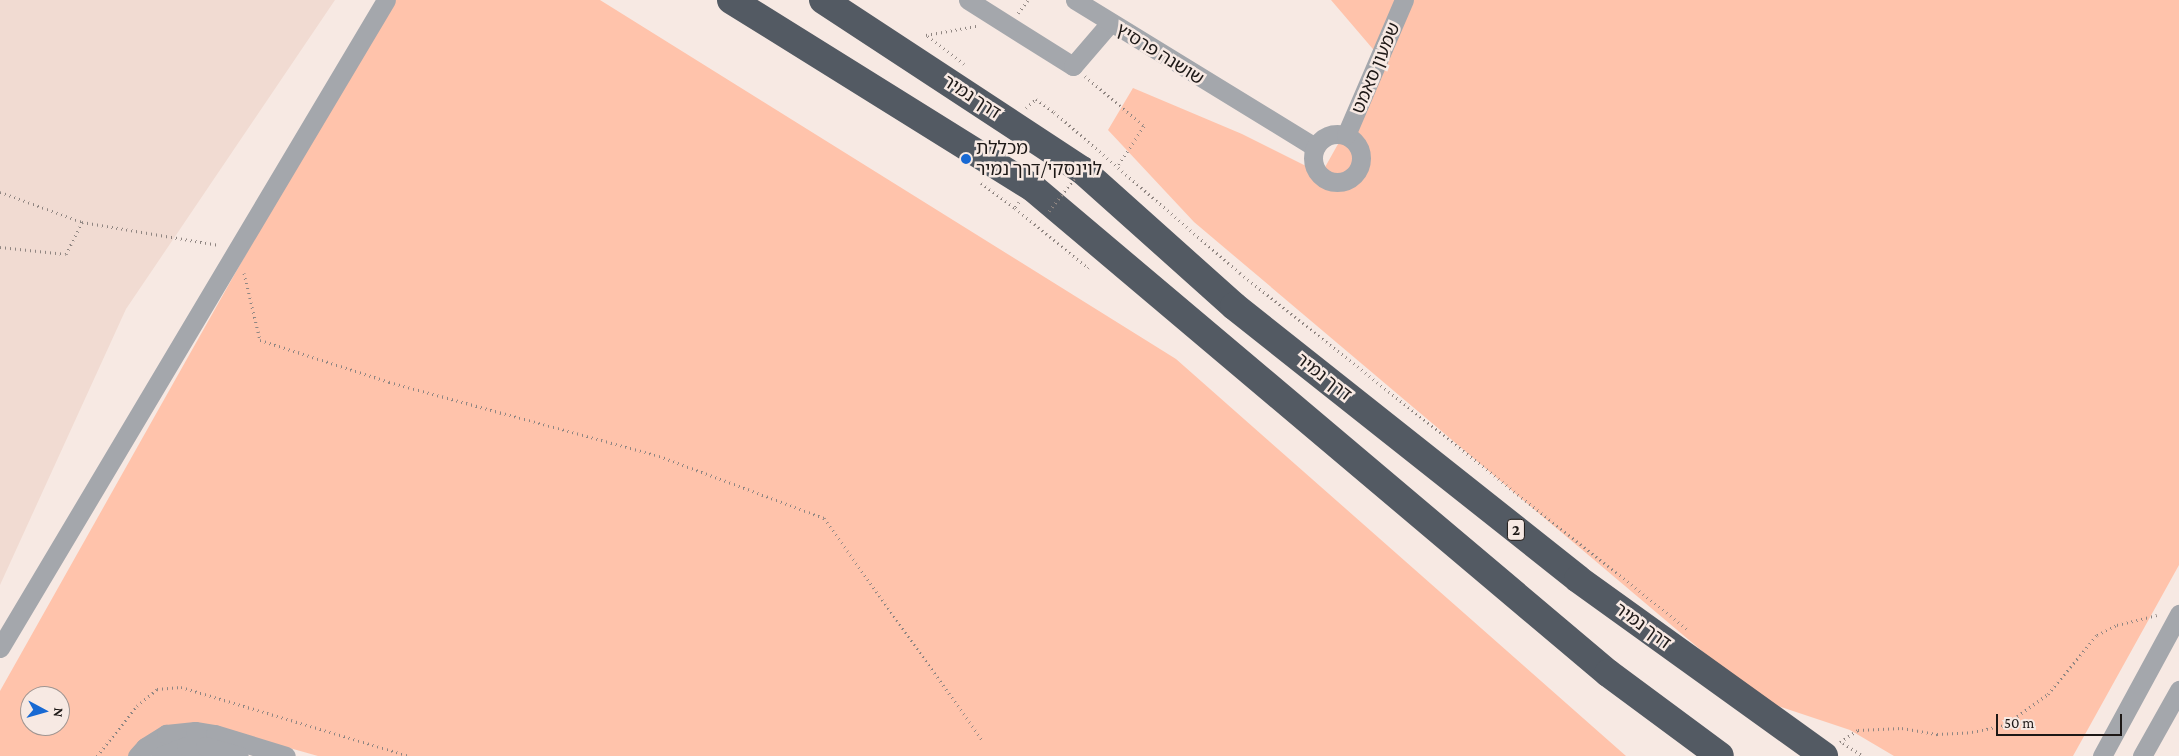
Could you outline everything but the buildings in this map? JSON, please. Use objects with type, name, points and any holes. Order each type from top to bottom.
[{"type":"highway","points":[[731,0],[1033,188],[1608,673],[1720,756]]},
{"type":"highway","name":"דרך נמיר","points":[[823,0],[1082,170],[1234,306],[1570,573],[1832,749]]},
{"type":"street","points":[[0,648],[386,0]]},
{"type":"street","points":[[968,0],[1073,66]]},
{"type":"street","points":[[1074,0],[1110,23]]},
{"type":"street","name":"שמעון סאמט","points":[[1346,135],[1404,0]]},
{"type":"street","name":"שושנה פרסיץ","points":[[1073,66],[1110,23],[1315,147]]},
{"type":"street","points":[[1331,134],[1346,135],[1358,145],[1362,161],[1359,169],[1347,180],[1331,182],[1318,173],[1313,158],[1315,147],[1331,134]]},
{"type":"street","points":[[2102,756],[2179,614]]},
{"type":"street","points":[[2142,756],[2179,690]]},
{"type":"street","points":[[137,756],[145,747],[166,734],[195,731],[215,734],[286,756]]},
{"type":"street","points":[[160,756],[186,746],[205,746],[238,756]]},
{"type":"path","points":[[971,70],[926,35],[982,25],[993,16]]},
{"type":"path","points":[[1073,66],[1144,126],[1113,174]]},
{"type":"path","points":[[1016,105],[1024,111],[1036,99],[1118,166],[1240,273],[1691,632]]},
{"type":"path","points":[[1049,211],[1086,164]]},
{"type":"path","points":[[973,178],[1015,208]]},
{"type":"path","points":[[0,192],[82,222],[238,248],[260,340],[389,382],[658,456],[824,518],[983,741]]},
{"type":"path","points":[[0,246],[66,254],[82,222]]},
{"type":"path","points":[[1832,749],[1858,730],[1902,728],[1937,734],[1972,732],[2005,724],[2048,694],[2097,634],[2117,625],[2157,616]]},
{"type":"path","points":[[97,756],[144,700],[157,689],[181,687],[410,756]]},
{"type":"shaded area","points":[[0,0],[335,0],[126,309],[0,585]]},
{"type":"shaded area","points":[[389,0],[600,0],[1176,359],[1626,756],[318,756],[205,724],[128,756],[0,756],[0,691]]},
{"type":"shaded area","points":[[1331,0],[2179,0],[2179,565],[2073,756],[1894,756],[1850,730],[1760,700],[1194,222],[1108,130],[1133,88],[1242,134],[1312,169],[1324,169],[1384,62]]},
{"type":"place","name":"מכללת לוינסקי/דרך נמיר","points":[[966,159]]}]
